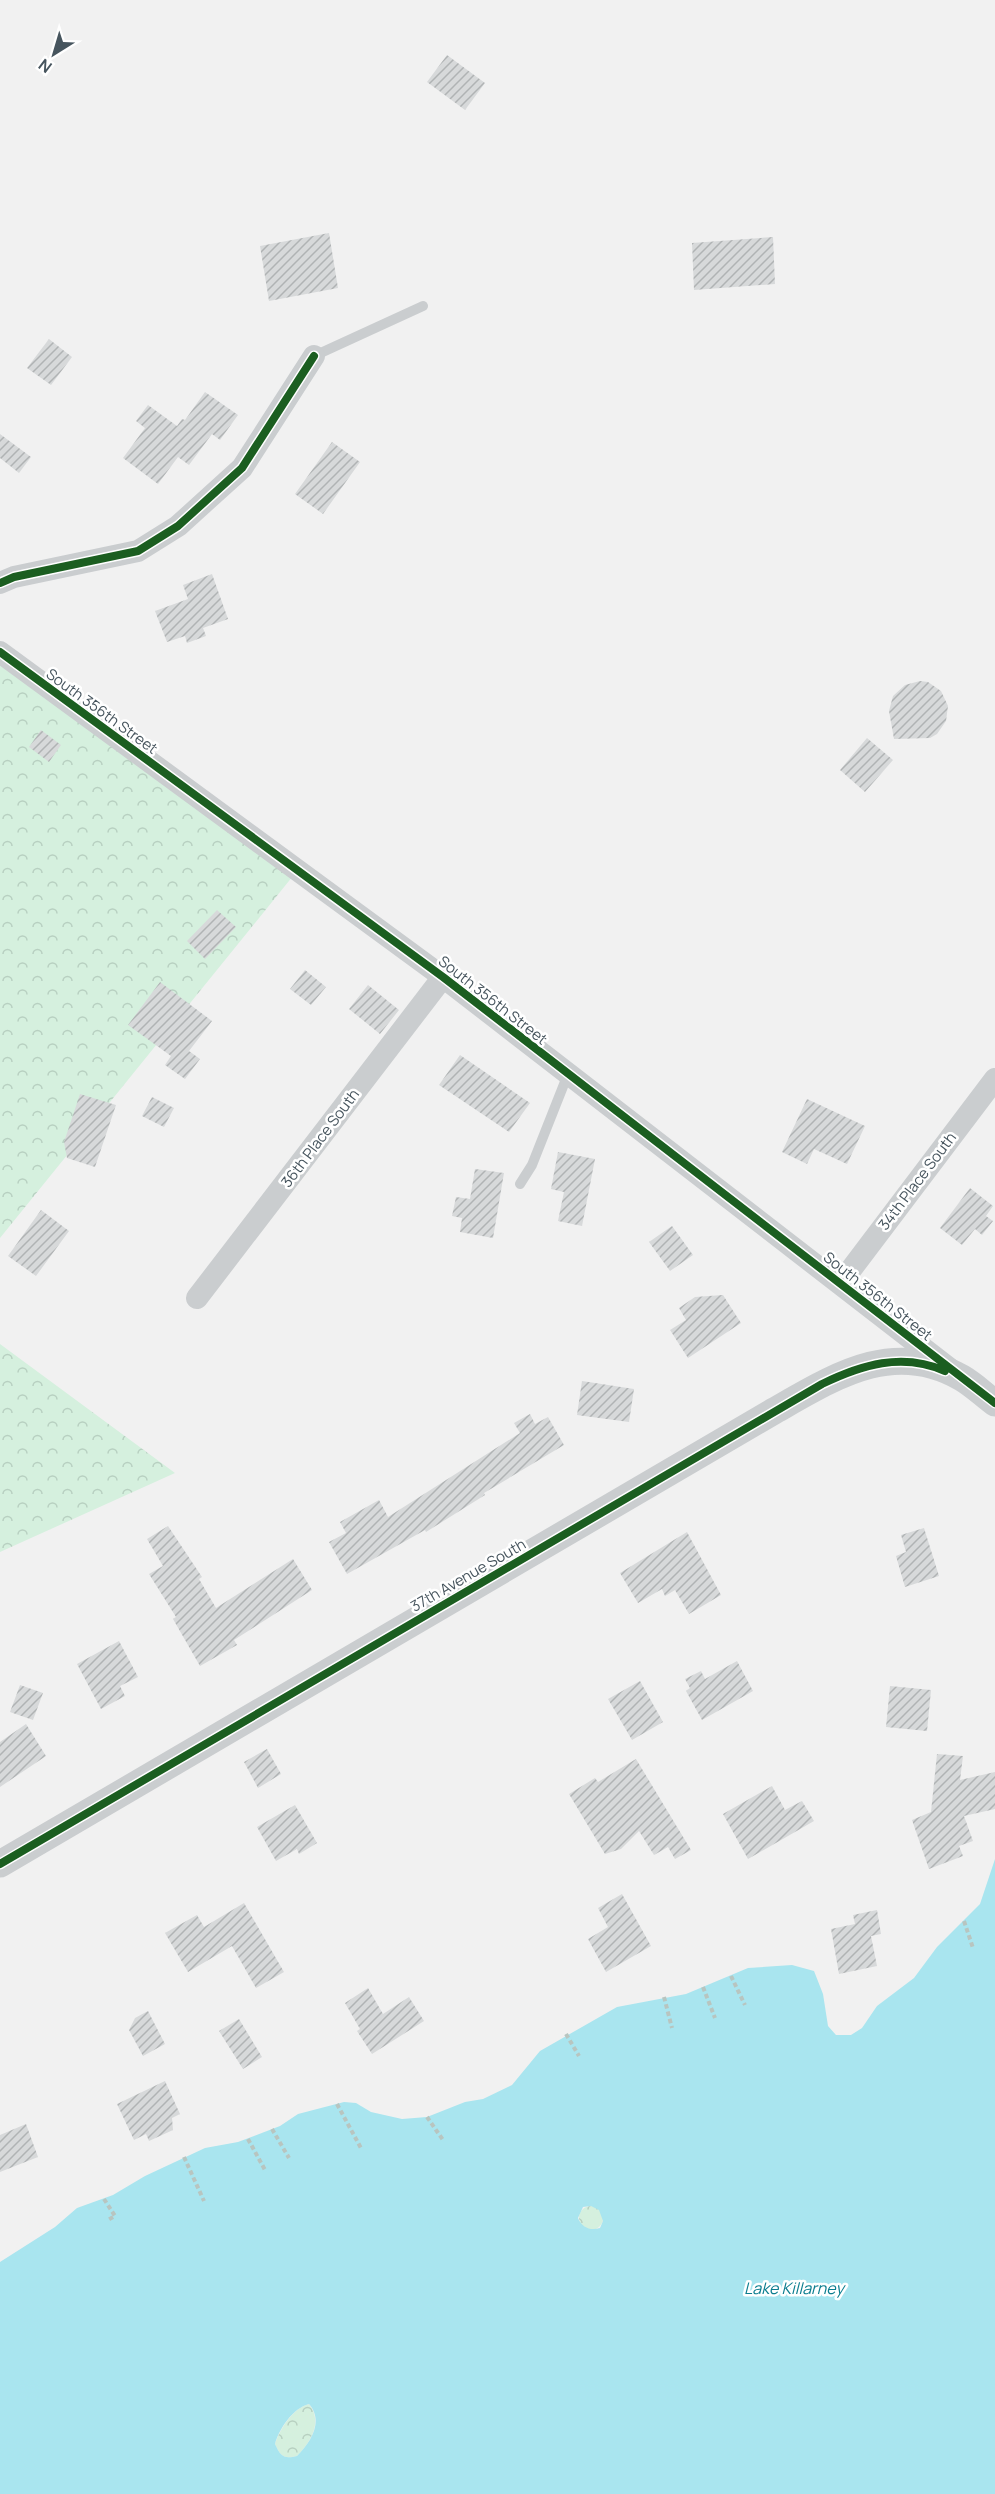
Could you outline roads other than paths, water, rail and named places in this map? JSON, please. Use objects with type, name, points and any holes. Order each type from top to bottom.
[{"type":"street","points":[[0,583],[14,577],[138,551],[178,526],[242,468],[314,356]]},
{"type":"street","name":"South 356th Street","points":[[0,652],[443,977],[962,1378]]},
{"type":"street","name":"36th Place South","points":[[197,1298],[443,977]]},
{"type":"street","name":"34th Place South","points":[[840,1284],[995,1079]]},
{"type":"street","name":"37th Avenue South","points":[[0,1864],[822,1384],[867,1365],[894,1361],[935,1366],[962,1378],[995,1403]]},
{"type":"lane","points":[[314,356],[423,306]]},
{"type":"lane","points":[[520,1184],[532,1165],[568,1074]]},
{"type":"water","name":"Lake Killarney","points":[[995,1859],[995,2494],[0,2494],[0,2262],[55,2227],[77,2208],[113,2195],[145,2176],[205,2148],[238,2142],[280,2126],[298,2114],[344,2102],[356,2103],[371,2112],[402,2119],[427,2117],[465,2102],[483,2099],[512,2085],[540,2051],[617,2007],[686,1994],[748,1968],[792,1965],[814,1971],[823,1994],[828,2026],[836,2035],[851,2035],[862,2028],[877,2006],[914,1978],[937,1947],[980,1904]],"holes":[[[591,2206],[599,2210],[603,2221],[600,2228],[587,2228],[578,2218],[583,2207]],[[309,2404],[315,2417],[311,2438],[297,2456],[283,2456],[275,2444],[280,2432],[292,2414]]]}]
